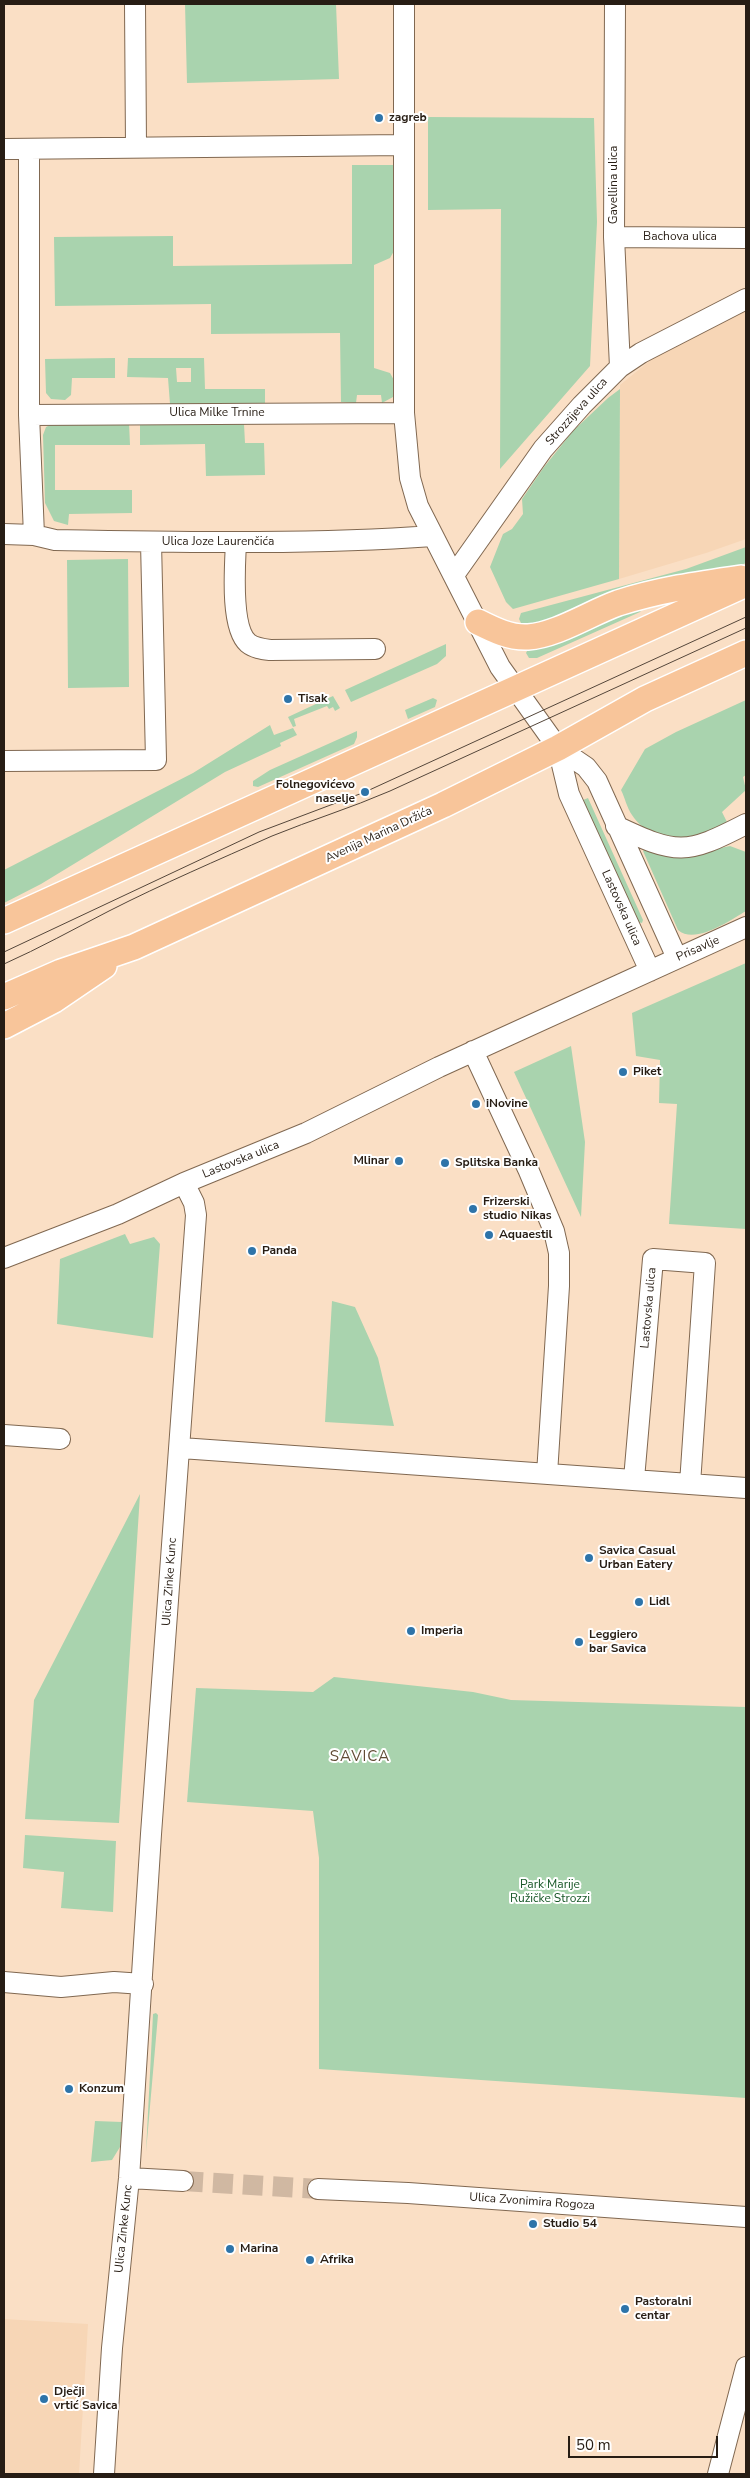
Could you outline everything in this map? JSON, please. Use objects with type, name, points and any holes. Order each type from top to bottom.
[{"type":"main road","points":[[478,622],[510,636],[529,637],[550,631],[646,594],[694,584],[746,577]]},
{"type":"main road","points":[[4,921],[746,584]]},
{"type":"main road","name":"Avenija Marina Držića","points":[[4,997],[61,972],[134,947],[443,806],[558,748],[645,699],[746,653]]},
{"type":"main road","points":[[4,1026],[54,1000],[134,947]]},
{"type":"street","points":[[136,4],[136,147]]},
{"type":"street","points":[[404,4],[404,413],[410,478],[418,506],[432,536],[454,575],[500,667],[515,689]]},
{"type":"street","name":"Gavellina ulica","points":[[615,4],[614,237],[620,367]]},
{"type":"street","points":[[4,149],[404,145]]},
{"type":"street","points":[[29,149],[29,415],[34,535]]},
{"type":"street","name":"Bachova ulica","points":[[614,237],[746,238]]},
{"type":"street","name":"Strozzijeva ulica","points":[[454,575],[543,450],[582,405],[620,367],[641,353],[746,299]]},
{"type":"street","name":"Ulica Milke Trnine","points":[[29,415],[404,413]]},
{"type":"street","name":"Ulica Joze Laurenčića","points":[[4,534],[34,535],[56,540],[151,542],[366,540],[432,536]]},
{"type":"street","points":[[4,761],[156,760],[151,542]]},
{"type":"street","points":[[236,542],[237,622],[241,635],[248,643],[256,648],[270,650],[375,649]]},
{"type":"street","name":"Lastovska ulica","points":[[515,689],[558,748],[586,767],[591,774],[677,958]]},
{"type":"street","name":"Lastovska ulica","points":[[4,1258],[109,1218],[184,1183],[306,1133],[473,1051],[650,971],[569,794],[558,748]]},
{"type":"street","points":[[616,826],[669,848],[690,847],[723,836],[746,824]]},
{"type":"street","points":[[723,836],[746,842]]},
{"type":"street","name":"Prisavlje","points":[[650,971],[746,927]]},
{"type":"street","points":[[473,1051],[528,1169],[554,1231],[558,1254],[559,1286],[547,1474]]},
{"type":"street","name":"Ulica Zinke Kunc","points":[[104,2474],[113,2338],[130,2178],[151,1834],[196,1214],[194,1203],[184,1183]]},
{"type":"street","name":"Lastovska ulica","points":[[634,1479],[653,1259],[705,1263],[690,1484]]},
{"type":"street","points":[[4,1435],[60,1438]]},
{"type":"street","points":[[180,1448],[746,1488]]},
{"type":"street","points":[[4,1982],[61,1987],[114,1982],[143,1984]]},
{"type":"street","points":[[130,2178],[183,2181]]},
{"type":"street","name":"Ulica Zvonimira Rogoza","points":[[318,2189],[408,2193],[746,2217]]},
{"type":"street","points":[[718,2474],[746,2367]]},
{"type":"shaded area","points":[[746,304],[746,539],[619,579],[620,385],[668,346]]},
{"type":"shaded area","name":"Dječji vrtić Savica","points":[[4,2319],[88,2324],[79,2474],[4,2474]]},
{"type":"green space","points":[[185,4],[336,4],[339,79],[187,83]]},
{"type":"green space","points":[[428,117],[594,118],[597,222],[590,366],[500,469],[501,209],[428,210]]},
{"type":"green space","points":[[352,165],[395,165],[394,251],[390,258],[374,265],[374,368],[390,373],[395,382],[393,397],[382,403],[381,395],[357,395],[356,403],[341,402],[340,333],[211,334],[211,304],[55,306],[54,237],[173,236],[173,266],[352,264]]},
{"type":"green space","points":[[115,358],[115,378],[72,378],[71,395],[65,400],[51,399],[46,393],[45,359]]},
{"type":"green space","points":[[128,358],[204,358],[205,389],[265,389],[265,407],[176,408],[170,404],[168,378],[127,377]],"holes":[[[176,368],[191,368],[191,382],[177,382]]]},
{"type":"green space","points":[[620,389],[619,579],[513,609],[506,602],[490,567],[503,534],[512,529],[523,514],[522,499],[544,467],[573,431]]},
{"type":"green space","points":[[129,422],[130,445],[55,445],[55,490],[132,490],[132,513],[69,514],[68,525],[54,521],[45,503],[43,435],[46,427],[52,424]]},
{"type":"green space","points":[[140,422],[244,424],[245,443],[264,443],[265,475],[206,476],[205,444],[140,445]]},
{"type":"green space","points":[[746,547],[746,563],[716,575],[612,596],[543,622],[529,625],[521,623],[519,619],[521,613],[686,569]]},
{"type":"green space","points":[[128,559],[129,687],[68,688],[67,560]]},
{"type":"green space","points":[[626,609],[642,609],[640,612],[537,658],[529,658],[526,653],[529,647]]},
{"type":"green space","points":[[446,644],[446,656],[437,664],[351,702],[345,690]]},
{"type":"green space","points":[[333,696],[340,708],[335,711],[333,707],[329,709],[327,706],[294,719],[296,726],[293,727],[288,717]]},
{"type":"green space","points":[[433,698],[437,700],[435,707],[408,719],[405,710]]},
{"type":"green space","points":[[746,700],[746,775],[743,777],[746,790],[722,812],[727,822],[704,833],[678,838],[652,833],[641,826],[630,812],[621,790],[645,749],[676,732]]},
{"type":"green space","points":[[270,725],[274,735],[293,728],[297,735],[280,743],[281,746],[225,772],[41,884],[4,903],[4,870],[193,773]]},
{"type":"green space","points":[[357,731],[354,744],[258,787],[253,786],[253,781],[270,770]]},
{"type":"green space","points":[[588,798],[643,920],[642,923],[638,922],[583,800]]},
{"type":"green space","points":[[730,846],[746,852],[746,911],[712,930],[693,935],[685,934],[678,930],[643,851],[645,849],[665,856],[677,857]]},
{"type":"green space","points":[[746,963],[746,1229],[669,1224],[677,1104],[659,1103],[660,1060],[636,1056],[632,1013]]},
{"type":"green space","points":[[571,1046],[585,1142],[581,1217],[514,1072]]},
{"type":"green space","points":[[125,1234],[130,1244],[154,1237],[160,1244],[153,1338],[57,1324],[60,1259]]},
{"type":"green space","points":[[332,1301],[355,1307],[378,1358],[394,1426],[325,1422]]},
{"type":"green space","points":[[140,1494],[119,1823],[25,1819],[34,1700]]},
{"type":"green space","name":"Park Marije Ružičke Strozzi","points":[[334,1677],[473,1692],[511,1700],[746,1707],[746,2098],[319,2069],[319,1858],[313,1811],[187,1802],[196,1688],[313,1692]]},
{"type":"green space","points":[[25,1835],[116,1841],[113,1912],[61,1908],[64,1872],[23,1868]]},
{"type":"green space","points":[[156,2013],[158,2015],[146,2152],[153,2014]]},
{"type":"green space","points":[[95,2121],[122,2122],[120,2147],[112,2160],[91,2162]]},
{"type":"tunnel","points":[[183,2181],[318,2189]]},
{"type":"tram line","points":[[4,952],[259,832],[365,792],[746,617]]},
{"type":"tram line","points":[[4,964],[190,872],[272,836],[390,791],[746,628]]},
{"type":"place","name":"zagreb","points":[[379,118]]},
{"type":"place","name":"Tisak","points":[[288,699]]},
{"type":"place","name":"Folnegovićevo naselje","points":[[365,792]]},
{"type":"place","name":"Piket","points":[[623,1072]]},
{"type":"place","name":"iNovine","points":[[476,1104]]},
{"type":"place","name":"Mlinar","points":[[399,1161]]},
{"type":"place","name":"Splitska Banka","points":[[445,1163]]},
{"type":"place","name":"Frizerski studio Nikas","points":[[473,1209]]},
{"type":"place","name":"Aquaestil","points":[[489,1235]]},
{"type":"place","name":"Panda","points":[[252,1251]]},
{"type":"place","name":"Savica Casual Urban Eatery","points":[[589,1558]]},
{"type":"place","name":"Lidl","points":[[639,1602]]},
{"type":"place","name":"Imperia","points":[[411,1631]]},
{"type":"place","name":"Leggiero bar Savica","points":[[579,1642]]},
{"type":"place","name":"Konzum","points":[[69,2089]]},
{"type":"place","name":"Studio 54","points":[[533,2224]]},
{"type":"place","name":"Marina","points":[[230,2249]]},
{"type":"place","name":"Afrika","points":[[310,2260]]},
{"type":"place","name":"Pastoralni centar","points":[[625,2309]]},
{"type":"place","name":"Dječji vrtić Savica","points":[[44,2399]]},
{"type":"district","name":"SAVICA","points":[[360,1757]]}]
